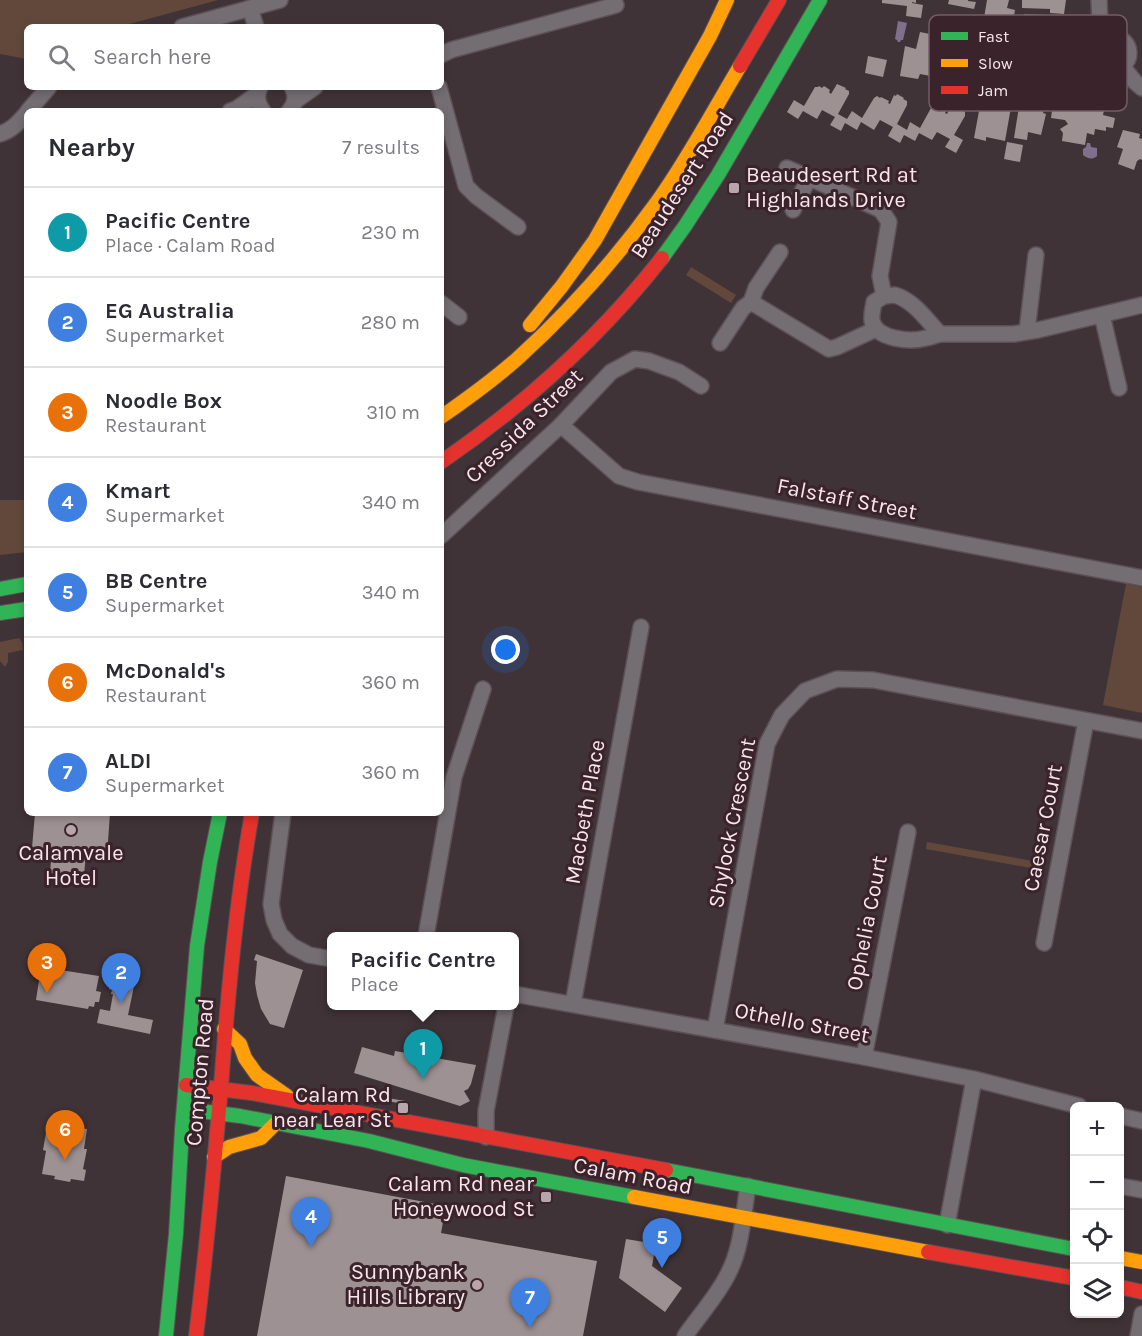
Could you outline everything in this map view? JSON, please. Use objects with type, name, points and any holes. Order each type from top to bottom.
[{"type":"main road","points":[[522,335],[562,286],[595,240],[710,36],[727,0]]},
{"type":"main road","name":"Beaudesert Road","points":[[444,415],[517,359],[580,297],[640,225],[680,167],[778,0]]},
{"type":"main road","name":"Beaudesert Road","points":[[444,460],[494,426],[534,393],[603,327],[640,285],[688,222],[722,167],[815,2]]},
{"type":"main road","points":[[477,391],[490,365],[501,355]]},
{"type":"main road","points":[[0,589],[24,585]]},
{"type":"main road","points":[[0,613],[24,609]]},
{"type":"main road","name":"Compton Road","points":[[166,1336],[176,1234],[197,946],[219,816]]},
{"type":"main road","name":"Compton Road","points":[[196,1336],[208,1236],[224,1029],[235,923],[251,816]]},
{"type":"main road","points":[[224,1029],[240,1044],[245,1058],[257,1075],[291,1101]]},
{"type":"main road","name":"Calam Road","points":[[186,1085],[291,1101],[487,1144],[748,1186],[1070,1248]]},
{"type":"main road","name":"Calam Road","points":[[184,1109],[276,1123],[369,1141],[463,1165],[885,1245],[1070,1277]]},
{"type":"main road","points":[[214,1157],[229,1147],[261,1138],[276,1123]]},
{"type":"main road","points":[[563,1170],[582,1187]]},
{"type":"main road","points":[[1124,1259],[1142,1262]]},
{"type":"main road","points":[[1124,1288],[1142,1292]]},
{"type":"street","points":[[193,24],[280,0]]},
{"type":"street","points":[[1099,0],[1100,15]]},
{"type":"street","points":[[444,54],[616,5]]},
{"type":"street","points":[[250,8],[255,24]]},
{"type":"street","points":[[1127,72],[1142,88]]},
{"type":"street","points":[[31,108],[46,90]]},
{"type":"street","points":[[236,108],[259,90]]},
{"type":"street","points":[[259,90],[257,100],[261,108]]},
{"type":"street","points":[[292,104],[311,90]]},
{"type":"street","points":[[440,90],[466,186],[518,227]]},
{"type":"street","points":[[0,134],[8,131],[24,116]]},
{"type":"street","points":[[787,168],[881,210],[889,222],[880,276],[884,296]]},
{"type":"street","points":[[794,210],[809,178]]},
{"type":"street","points":[[720,343],[743,308],[751,302],[756,288],[780,252]]},
{"type":"street","points":[[1027,332],[1036,255]]},
{"type":"street","points":[[940,334],[916,307],[903,297],[884,296],[874,302],[872,322],[876,329],[891,338],[905,339],[924,339],[940,334],[1014,334],[1142,305]]},
{"type":"street","points":[[751,302],[829,349],[876,329]]},
{"type":"street","points":[[444,305],[459,317]]},
{"type":"street","points":[[1102,315],[1119,388]]},
{"type":"street","name":"Cressida Street","points":[[444,533],[561,425],[611,372],[635,359],[649,361],[679,372],[701,386]]},
{"type":"street","name":"Falstaff Street","points":[[561,425],[619,476],[638,482],[1142,578]]},
{"type":"street","name":"Macbeth Place","points":[[573,1004],[641,627]]},
{"type":"street","name":"Shylock Crescent","points":[[715,1030],[767,744],[782,715],[805,691],[837,678],[873,680],[1142,731]]},
{"type":"street","points":[[427,932],[454,777],[483,688]]},
{"type":"street","name":"Caesar Court","points":[[1044,943],[1086,721]]},
{"type":"street","points":[[284,816],[271,904],[274,920],[280,934],[292,946],[309,955],[327,958]]},
{"type":"street","name":"Ophelia Court","points":[[864,1057],[908,832]]},
{"type":"street","name":"Othello Street","points":[[519,995],[864,1057],[974,1079],[1070,1105]]},
{"type":"street","points":[[487,1144],[486,1111],[505,1010]]},
{"type":"street","points":[[947,1225],[974,1079]]},
{"type":"street","points":[[1124,1117],[1142,1121]]},
{"type":"street","points":[[685,1336],[727,1276],[736,1252],[748,1186]]},
{"type":"street","points":[[1124,1186],[1141,1186]]},
{"type":"street","points":[[1138,1336],[1142,1314]]},
{"type":"shaded area","points":[[0,0],[218,0],[129,24],[24,24],[24,58],[0,54]]},
{"type":"shaded area","points":[[898,21],[907,23],[903,40],[900,42],[895,39]]},
{"type":"shaded area","points":[[1087,143],[1097,148],[1097,156],[1090,158],[1083,155],[1083,149]]},
{"type":"shaded area","points":[[691,267],[736,295],[731,303],[686,275]]},
{"type":"shaded area","points":[[0,500],[24,500],[24,552],[0,555]]},
{"type":"shaded area","points":[[1126,584],[1142,587],[1142,713],[1103,705]]},
{"type":"shaded area","points":[[19,638],[23,650],[8,653],[8,662],[5,667],[0,661],[0,642]]},
{"type":"shaded area","points":[[927,842],[1044,863],[1042,870],[926,849]]},
{"type":"building","points":[[882,0],[916,0],[916,3],[912,3],[923,5],[921,18],[906,16],[907,6],[882,3]]},
{"type":"building","points":[[949,0],[976,2],[974,9],[948,4]]},
{"type":"building","points":[[987,0],[1009,0],[1007,8],[1015,10],[1014,15],[984,15]]},
{"type":"building","points":[[1022,0],[1066,0],[1064,14],[1050,13],[1050,9],[1022,8]]},
{"type":"building","points":[[920,32],[929,34],[929,76],[920,74],[918,79],[900,76],[905,46],[916,49]]},
{"type":"building","points":[[868,56],[887,60],[883,77],[865,73]]},
{"type":"building","points":[[837,84],[849,91],[838,114],[847,119],[852,111],[862,118],[877,96],[889,101],[890,104],[894,95],[897,94],[907,101],[907,105],[897,124],[907,130],[910,122],[920,128],[929,111],[946,111],[947,114],[948,111],[964,111],[965,116],[954,135],[963,140],[956,153],[945,147],[950,139],[937,132],[932,140],[919,133],[915,141],[904,135],[900,143],[888,136],[893,127],[880,120],[874,130],[861,122],[857,130],[845,123],[841,131],[830,125],[835,117],[822,110],[817,119],[803,111],[798,119],[787,112],[794,100],[804,106],[815,87],[824,86],[830,90],[831,94]]},
{"type":"building","points":[[979,111],[1010,111],[1005,141],[986,137],[986,141],[974,138]]},
{"type":"building","points":[[1018,111],[1043,111],[1046,114],[1041,135],[1028,132],[1027,140],[1014,138]]},
{"type":"building","points":[[1052,111],[1104,111],[1103,115],[1115,118],[1113,128],[1106,127],[1106,131],[1095,129],[1094,135],[1087,133],[1085,145],[1062,141],[1063,133],[1060,129],[1068,124],[1065,120],[1051,118]]},
{"type":"building","points":[[1123,130],[1140,134],[1139,138],[1142,139],[1142,160],[1137,161],[1134,170],[1118,164],[1123,149],[1117,147]]},
{"type":"building","points":[[1007,142],[1023,145],[1020,162],[1004,159]]},
{"type":"building","name":"Calamvale Hotel","points":[[35,816],[110,816],[107,856],[86,854],[84,875],[50,873],[52,849],[32,848]]},
{"type":"building","points":[[256,954],[303,970],[284,1028],[270,1024],[261,1009],[255,983]]},
{"type":"building","points":[[41,967],[99,976],[96,991],[101,992],[99,1002],[95,1002],[94,1007],[89,1006],[88,1009],[36,1000]]},
{"type":"building","points":[[111,981],[134,986],[128,1015],[153,1020],[150,1034],[97,1023],[100,1009],[110,1011],[113,994],[109,989]]},
{"type":"building","points":[[362,1047],[394,1056],[395,1051],[476,1065],[471,1084],[464,1091],[470,1101],[460,1106],[354,1073]]},
{"type":"building","points":[[388,1098],[405,1101],[404,1104],[387,1101]]},
{"type":"building","points":[[52,1125],[87,1129],[84,1149],[87,1149],[83,1169],[86,1170],[84,1181],[71,1179],[70,1182],[42,1174],[47,1127],[51,1128]]},
{"type":"building","points":[[286,1176],[446,1206],[441,1233],[597,1261],[583,1336],[257,1336]]},
{"type":"building","points":[[626,1239],[656,1244],[652,1266],[682,1288],[665,1312],[619,1278]]},
{"type":"traffic: fast","points":[[662,258],[718,175],[820,0]]},
{"type":"traffic: fast","points":[[0,589],[24,585]]},
{"type":"traffic: fast","points":[[0,613],[24,609]]},
{"type":"traffic: fast","points":[[166,1336],[176,1234],[197,946],[219,816]]},
{"type":"traffic: fast","points":[[184,1109],[240,1116],[369,1141],[463,1165],[634,1197]]},
{"type":"traffic: fast","points":[[666,1170],[1070,1248]]},
{"type":"traffic: slow","points":[[530,325],[595,240],[710,36],[727,0]]},
{"type":"traffic: slow","points":[[444,415],[517,359],[555,323],[608,264],[668,186],[740,66]]},
{"type":"traffic: slow","points":[[224,1029],[240,1044],[245,1058],[257,1075],[287,1096]]},
{"type":"traffic: slow","points":[[214,1157],[229,1147],[261,1138],[276,1123]]},
{"type":"traffic: slow","points":[[634,1197],[928,1252]]},
{"type":"traffic: slow","points":[[1124,1259],[1142,1262]]},
{"type":"traffic: jam","points":[[740,66],[779,0]]},
{"type":"traffic: jam","points":[[444,460],[502,417],[559,369],[638,288],[662,258]]},
{"type":"traffic: jam","points":[[196,1336],[213,1180],[233,949],[252,816]]},
{"type":"traffic: jam","points":[[186,1085],[252,1093],[666,1170]]},
{"type":"traffic: jam","points":[[928,1252],[1070,1277]]},
{"type":"traffic: jam","points":[[1124,1288],[1142,1292]]},
{"type":"place","name":"Beaudesert Rd at Highlands Drive","points":[[734,188]]},
{"type":"place","name":"Calamvale Hotel","points":[[71,830]]},
{"type":"place","name":"Noodle Box","points":[[47,993]]},
{"type":"place","name":"EG Australia","points":[[121,1003]]},
{"type":"place","name":"Pacific Centre","points":[[423,1079]]},
{"type":"place","name":"Calam Rd near Lear St","points":[[403,1108]]},
{"type":"place","name":"McDonald's","points":[[65,1160]]},
{"type":"place","name":"Calam Rd near Honeywood St","points":[[546,1197]]},
{"type":"place","name":"Kmart","points":[[311,1247]]},
{"type":"place","name":"BB Centre","points":[[662,1268]]},
{"type":"place","name":"Sunnybank Hills Library","points":[[477,1285]]},
{"type":"place","name":"ALDI","points":[[530,1328]]}]
